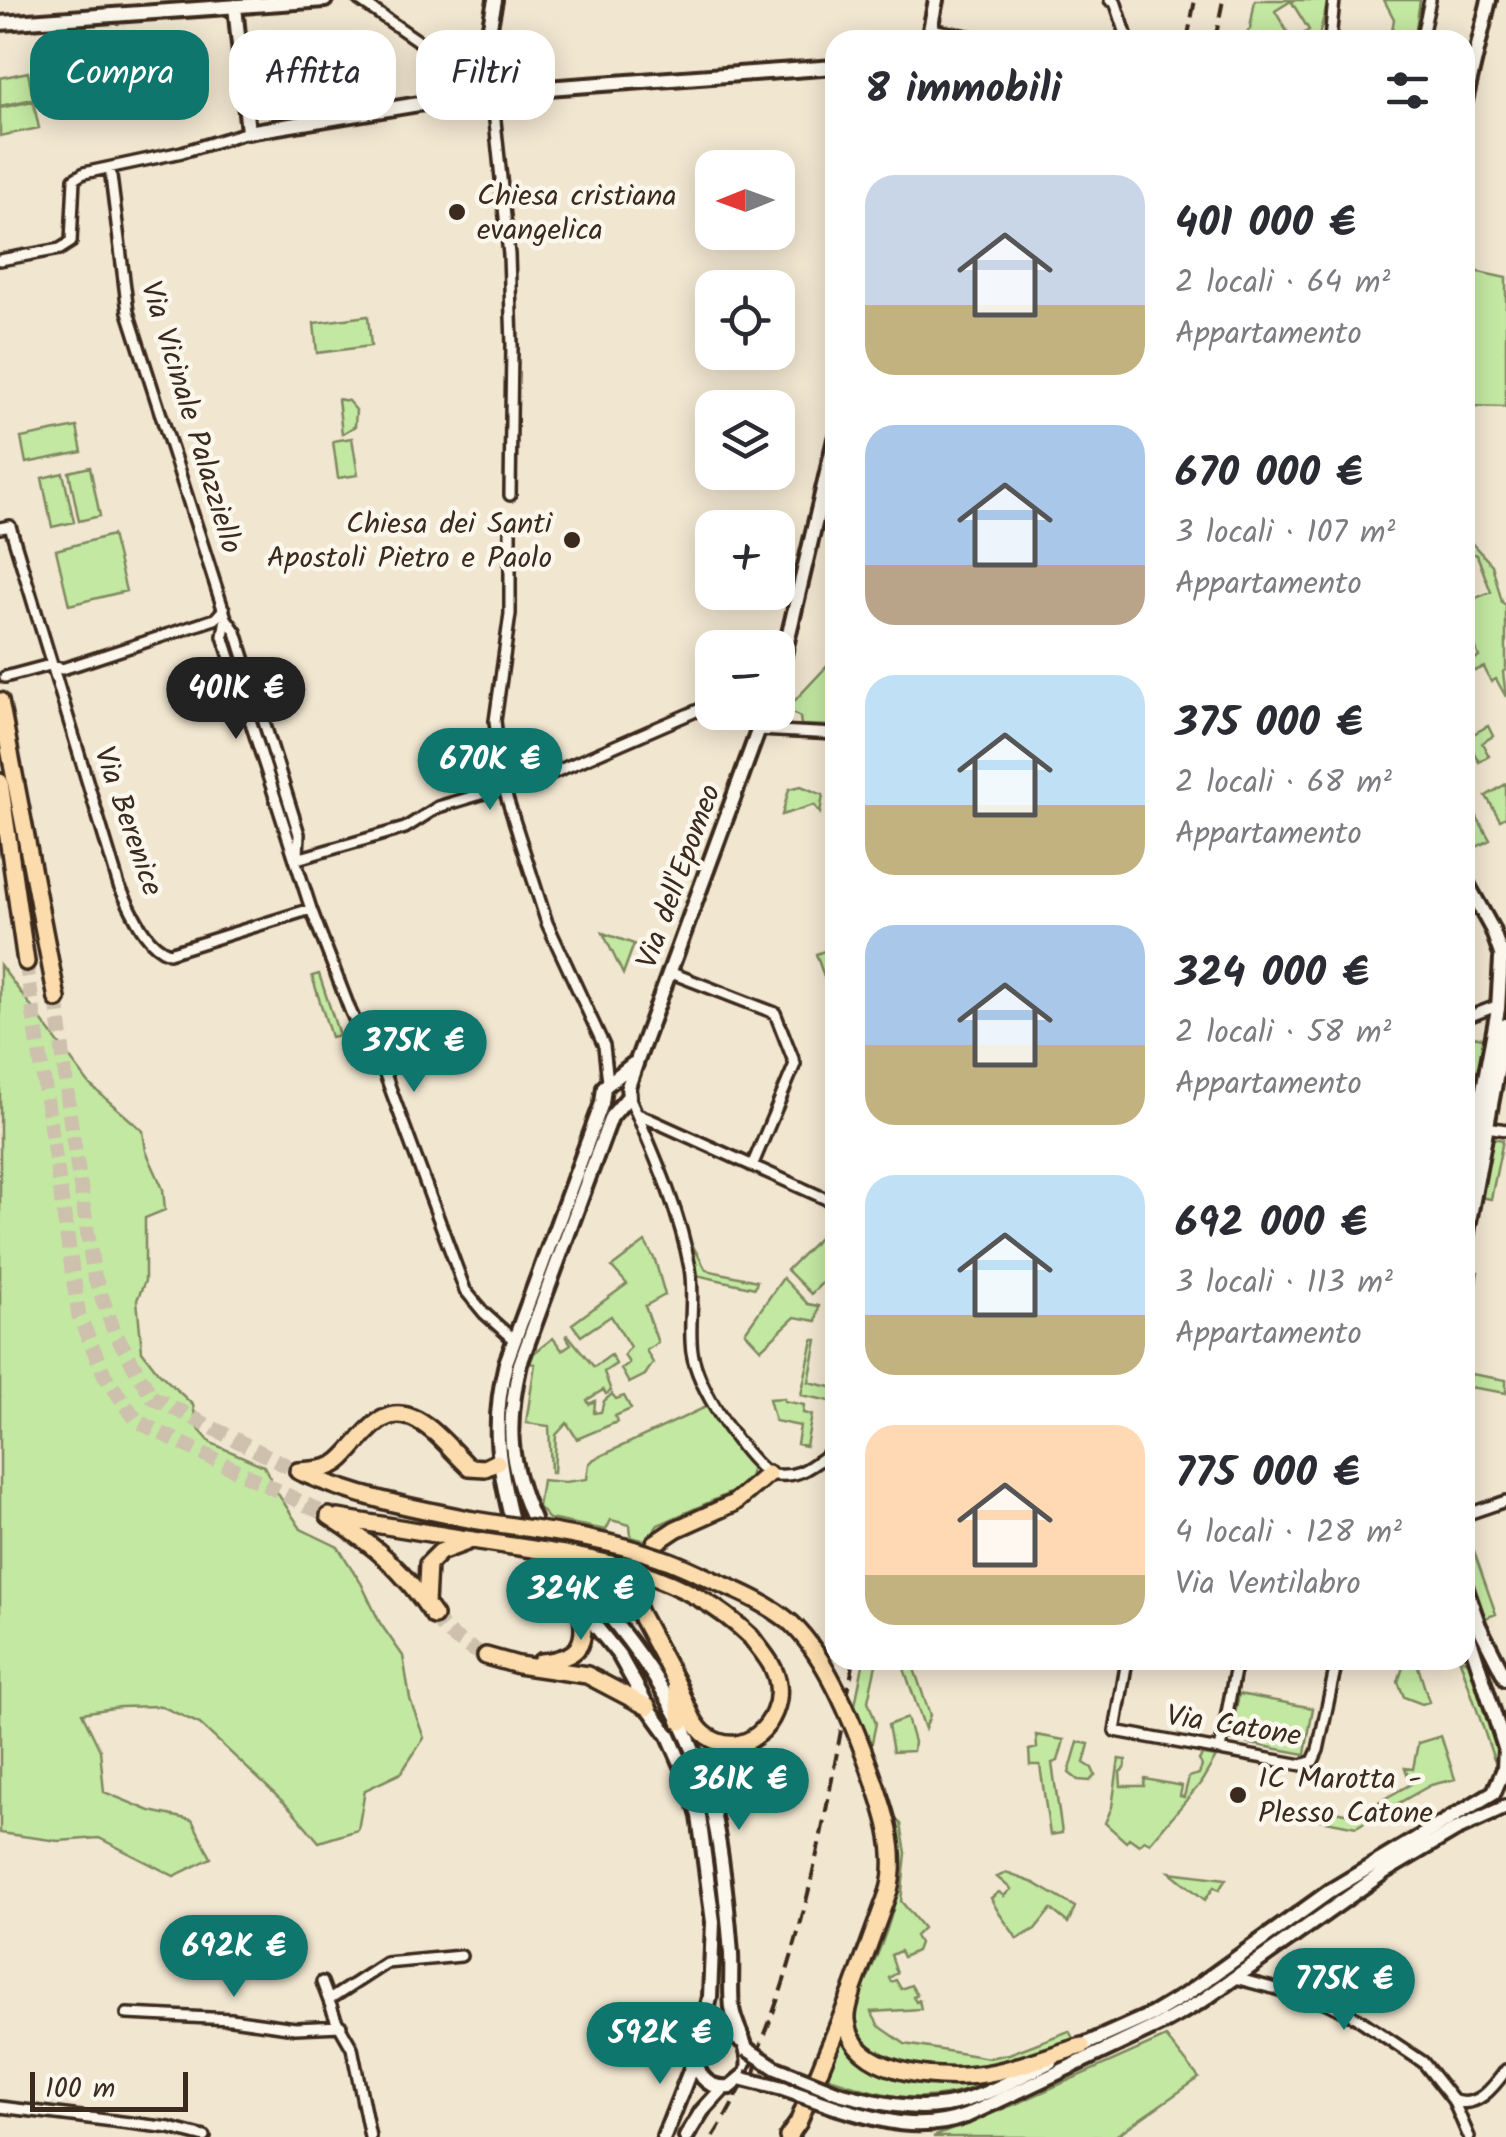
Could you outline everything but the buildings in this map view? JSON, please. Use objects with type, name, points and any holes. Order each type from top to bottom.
[{"type":"highway","points":[[0,701],[57,999]]},
{"type":"highway","points":[[0,782],[26,962]]},
{"type":"highway","points":[[498,1462],[484,1468],[468,1467],[435,1433],[405,1415],[376,1422],[332,1466],[295,1470],[385,1502],[582,1537],[662,1558],[772,1609],[809,1646],[838,1693],[859,1738],[890,1837],[893,1864],[889,1890],[853,1989],[798,2123],[788,2137]]},
{"type":"highway","points":[[655,1543],[734,1502],[768,1474]]},
{"type":"highway","points":[[472,1540],[440,1552],[428,1564],[430,1610],[404,1572],[373,1544],[329,1516],[600,1560],[694,1593],[726,1613],[751,1637],[774,1670],[778,1682],[777,1710],[756,1737],[735,1744],[724,1743],[698,1727],[642,1621],[636,1602],[638,1582]]},
{"type":"highway","points":[[518,1665],[556,1661],[572,1653],[583,1639],[581,1610]]},
{"type":"highway","points":[[486,1656],[587,1675],[648,1707]]},
{"type":"highway","points":[[676,1682],[681,1722]]},
{"type":"highway","points":[[853,1989],[846,2019],[851,2034],[865,2054],[897,2070],[929,2076],[976,2075],[1082,2046]]},
{"type":"street","points":[[0,23],[234,3],[325,0]]},
{"type":"street","points":[[359,0],[416,39]]},
{"type":"street","points":[[490,30],[495,0]]},
{"type":"street","points":[[930,30],[936,0]]},
{"type":"street","points":[[1110,0],[1115,1],[1125,30]]},
{"type":"street","points":[[1331,30],[1334,0]]},
{"type":"street","points":[[1423,30],[1430,0]]},
{"type":"street","points":[[1475,60],[1489,0]]},
{"type":"street","points":[[234,3],[248,132]]},
{"type":"street","points":[[555,87],[825,68]]},
{"type":"street","points":[[0,260],[60,249],[71,242],[74,179],[84,173],[182,152],[248,132],[416,104]]},
{"type":"street","points":[[495,120],[509,255],[510,494]]},
{"type":"street","name":"Via Vicinale Palazziello","points":[[110,168],[128,312],[225,614],[223,636],[286,837],[298,859],[311,910],[350,1010],[362,1036],[379,1058],[465,1290],[514,1340]]},
{"type":"street","points":[[790,630],[825,481]]},
{"type":"street","points":[[0,528],[10,526],[50,665]]},
{"type":"street","points":[[510,526],[510,614],[495,721],[503,786],[547,924],[674,1208],[690,1271],[696,1368],[744,1448],[768,1474],[789,1477],[806,1472],[825,1457]]},
{"type":"street","points":[[5,677],[50,665],[62,668],[178,633],[225,614]]},
{"type":"street","name":"Via Berenice","points":[[50,665],[119,886],[158,950],[169,954],[311,910]]},
{"type":"street","points":[[298,859],[405,828],[438,807],[555,772],[695,711]]},
{"type":"street","points":[[759,730],[825,733]]},
{"type":"street","name":"Via dell'Epomeo","points":[[624,1097],[759,730]]},
{"type":"street","points":[[1475,898],[1505,958],[1475,1174]]},
{"type":"street","points":[[669,972],[776,1012],[796,1064],[752,1166]]},
{"type":"street","points":[[1475,1014],[1499,1005]]},
{"type":"street","points":[[1475,1151],[1506,1025]]},
{"type":"street","points":[[511,1517],[498,1462],[498,1397],[514,1340],[604,1087],[752,1166],[825,1199]]},
{"type":"street","points":[[533,1519],[513,1466],[513,1394],[520,1364],[624,1097]]},
{"type":"street","points":[[1482,1126],[1506,1130]]},
{"type":"street","points":[[1475,1512],[1506,1501]]},
{"type":"street","points":[[543,1561],[618,1655],[673,1745],[699,1816],[712,1897],[710,1997],[697,2053],[664,2137]]},
{"type":"street","points":[[566,1565],[637,1648],[681,1722],[713,1809],[731,1959],[732,2008],[750,2065],[742,2079],[722,2088],[686,2137]]},
{"type":"street","points":[[1475,1613],[1506,1679]]},
{"type":"street","points":[[742,2079],[837,2100],[908,2108],[950,2106],[987,2094],[1153,2014],[1333,1890],[1486,1798],[1498,1785],[1505,1770],[1505,1748],[1475,1655]]},
{"type":"street","name":"Via Catone","points":[[1125,1670],[1115,1731],[1302,1765],[1313,1761],[1334,1670]]},
{"type":"street","points":[[1220,1750],[1235,1670]]},
{"type":"street","points":[[722,2088],[701,2077],[697,2053],[706,2039],[721,2033],[837,2100],[908,2126],[950,2122],[1162,2024],[1235,1978],[1384,1872],[1454,1830],[1506,1807]]},
{"type":"street","points":[[329,2000],[386,1963],[461,1956]]},
{"type":"street","points":[[1235,1978],[1232,1964],[1241,1956]]},
{"type":"street","points":[[1235,1978],[1325,2002],[1424,2062],[1452,2100],[1469,2137]]},
{"type":"street","points":[[322,1982],[352,2048],[370,2137]]},
{"type":"street","points":[[127,2014],[230,2019],[295,2028],[341,2026]]},
{"type":"street","points":[[1452,2100],[1472,2103],[1488,2092],[1506,2070]]},
{"type":"street","points":[[0,2107],[170,2128],[206,2137]]},
{"type":"green space","points":[[1255,0],[1328,0],[1320,30],[1309,30],[1291,1],[1275,11],[1286,30],[1250,29]]},
{"type":"green space","points":[[1384,0],[1420,0],[1416,30],[1392,30],[1394,19]]},
{"type":"green space","points":[[28,72],[30,100],[0,106],[0,78]]},
{"type":"green space","points":[[30,102],[30,120],[37,120],[39,128],[0,136],[0,108]]},
{"type":"green space","points":[[1475,271],[1506,278],[1506,407],[1475,406]]},
{"type":"green space","points":[[368,316],[371,346],[317,353],[314,323]]},
{"type":"green space","points":[[338,399],[348,401],[356,410],[355,426],[342,434]]},
{"type":"green space","points":[[77,427],[82,452],[26,463],[21,438]]},
{"type":"green space","points":[[352,438],[358,475],[338,478],[333,441]]},
{"type":"green space","points":[[90,467],[100,516],[79,521],[69,472]]},
{"type":"green space","points":[[63,473],[74,522],[52,527],[42,478]]},
{"type":"green space","points":[[112,535],[126,591],[69,605],[56,550]]},
{"type":"green space","points":[[1475,547],[1492,565],[1506,606],[1506,697],[1496,679],[1491,682],[1484,667],[1475,671],[1475,659],[1479,657],[1475,645],[1475,598],[1491,592]]},
{"type":"green space","points":[[825,668],[825,726],[801,725],[800,717],[795,714],[795,700]]},
{"type":"green space","points":[[1488,726],[1493,736],[1482,743],[1489,756],[1479,762],[1475,755],[1475,733]]},
{"type":"green space","points":[[1506,784],[1506,817],[1500,820],[1486,796]]},
{"type":"green space","points":[[801,786],[823,795],[820,813],[814,805],[782,815],[789,789]]},
{"type":"green space","points":[[1475,813],[1490,840],[1475,848]]},
{"type":"green space","points":[[603,933],[634,944],[623,974]]},
{"type":"green space","points":[[825,951],[825,979],[816,954]]},
{"type":"green space","points":[[0,965],[90,1085],[143,1131],[146,1151],[163,1189],[165,1210],[145,1218],[145,1281],[137,1300],[142,1351],[193,1405],[197,1427],[211,1443],[264,1466],[301,1529],[338,1547],[403,1656],[410,1699],[424,1738],[401,1773],[365,1790],[358,1830],[319,1842],[292,1810],[200,1724],[161,1706],[82,1713],[100,1750],[104,1792],[150,1811],[192,1820],[211,1858],[174,1876],[99,1838],[58,1841],[0,1833]]},
{"type":"green space","points":[[319,974],[339,1035],[331,1037],[312,976]]},
{"type":"green space","points":[[1475,1036],[1486,1039],[1475,1095]]},
{"type":"green space","points":[[1492,1138],[1503,1140],[1491,1199],[1480,1197]]},
{"type":"green space","points":[[825,1232],[825,1280],[811,1294],[787,1270]]},
{"type":"green space","points":[[645,1242],[655,1260],[665,1295],[645,1306],[658,1343],[646,1350],[653,1363],[645,1375],[629,1383],[621,1369],[629,1363],[624,1355],[630,1347],[611,1316],[581,1336],[572,1324],[627,1284],[612,1267]]},
{"type":"green space","points":[[692,1244],[706,1270],[757,1281],[755,1288],[696,1275]]},
{"type":"green space","points":[[783,1278],[808,1304],[819,1306],[816,1321],[795,1317],[761,1349],[745,1332]]},
{"type":"green space","points":[[568,1335],[594,1367],[611,1355],[616,1364],[604,1372],[611,1391],[606,1394],[603,1390],[587,1400],[589,1404],[595,1401],[594,1413],[601,1412],[604,1401],[612,1394],[616,1399],[624,1396],[631,1409],[615,1416],[617,1422],[577,1439],[567,1423],[556,1435],[551,1473],[549,1426],[526,1423],[535,1364],[530,1363],[534,1353],[553,1338],[562,1350],[571,1344]]},
{"type":"green space","points":[[813,1340],[817,1340],[809,1382],[825,1386],[825,1400],[801,1395]]},
{"type":"green space","points":[[1475,1375],[1506,1380],[1506,1393],[1475,1388]]},
{"type":"green space","points":[[784,1398],[804,1405],[803,1413],[812,1415],[806,1446],[797,1444],[800,1426],[775,1421],[769,1399]]},
{"type":"green space","points":[[710,1405],[752,1467],[748,1480],[739,1489],[658,1525],[646,1541],[631,1537],[630,1525],[611,1520],[606,1530],[549,1519],[538,1507],[542,1480],[587,1479],[589,1464],[594,1459]]},
{"type":"green space","points":[[1475,1554],[1496,1614],[1483,1619],[1475,1598]]},
{"type":"green space","points":[[862,1670],[875,1670],[868,1701],[876,1723],[871,1747],[855,1705]]},
{"type":"green space","points":[[904,1670],[914,1670],[930,1715],[925,1729]]},
{"type":"green space","points":[[1402,1670],[1419,1670],[1429,1702],[1422,1704],[1404,1697],[1398,1682]]},
{"type":"green space","points":[[1463,1670],[1474,1670],[1499,1749],[1500,1758],[1494,1760]]},
{"type":"green space","points":[[1239,1694],[1313,1708],[1305,1754],[1230,1740]]},
{"type":"green space","points":[[907,1718],[913,1751],[893,1752],[888,1725]]},
{"type":"green space","points":[[1036,1735],[1064,1740],[1058,1761],[1052,1763],[1062,1833],[1050,1835],[1040,1765],[1030,1765],[1029,1750],[1037,1748]]},
{"type":"green space","points":[[1441,1736],[1455,1779],[1431,1785],[1356,1827],[1301,1816],[1303,1805],[1355,1815],[1411,1784],[1405,1768],[1413,1769],[1418,1743]]},
{"type":"green space","points":[[1078,1742],[1089,1744],[1084,1763],[1095,1775],[1090,1781],[1078,1780],[1069,1773]]},
{"type":"green space","points":[[1202,1755],[1216,1757],[1200,1784],[1150,1843],[1144,1840],[1139,1845],[1129,1838],[1126,1842],[1105,1823],[1112,1807],[1119,1759],[1126,1760],[1120,1772],[1121,1786],[1144,1786],[1145,1779],[1182,1786],[1180,1796],[1184,1797],[1189,1777],[1199,1774]]},
{"type":"green space","points":[[894,1818],[901,1824],[906,1853],[901,1901],[923,1928],[915,1936],[919,1943],[916,1951],[903,1957],[900,1951],[891,1955],[897,1973],[889,1978],[891,1982],[896,1980],[901,1989],[911,1985],[921,2009],[871,2012],[879,2026],[905,2044],[989,2058],[1069,2031],[1074,2040],[1002,2064],[948,2070],[904,2065],[884,2058],[869,2046],[859,2029],[856,2006],[892,1915],[897,1892],[899,1844]]},
{"type":"green space","points":[[1170,1872],[1226,1879],[1205,1900]]},
{"type":"green space","points":[[1006,1873],[1034,1883],[1075,1907],[1068,1923],[1051,1909],[1035,1929],[1017,1939],[991,1898],[999,1892],[1004,1896],[1011,1889],[997,1877]]},
{"type":"green space","points":[[846,2029],[867,2063],[890,2075],[990,2082],[946,2095],[907,2097],[824,2076]]},
{"type":"green space","points":[[1166,2037],[1199,2078],[1114,2137],[933,2137],[1013,2105]]},
{"type":"tunnel","points":[[26,962],[79,1316],[105,1376],[137,1421],[329,1516]]},
{"type":"tunnel","points":[[57,999],[94,1275],[114,1331],[152,1397],[291,1468]]},
{"type":"tunnel","points":[[434,1616],[451,1635],[486,1656]]},
{"type":"railway","points":[[1189,30],[1195,0]]},
{"type":"railway","points":[[1217,30],[1223,0]]},
{"type":"railway","points":[[713,2137],[743,2084],[788,1968],[819,1844],[852,1670]]},
{"type":"place","name":"Chiesa cristiana evangelica","points":[[457,212]]},
{"type":"place","name":"Chiesa dei Santi Apostoli Pietro e Paolo","points":[[572,540]]},
{"type":"place","name":"IC Marotta - Plesso Catone","points":[[1238,1795]]}]
